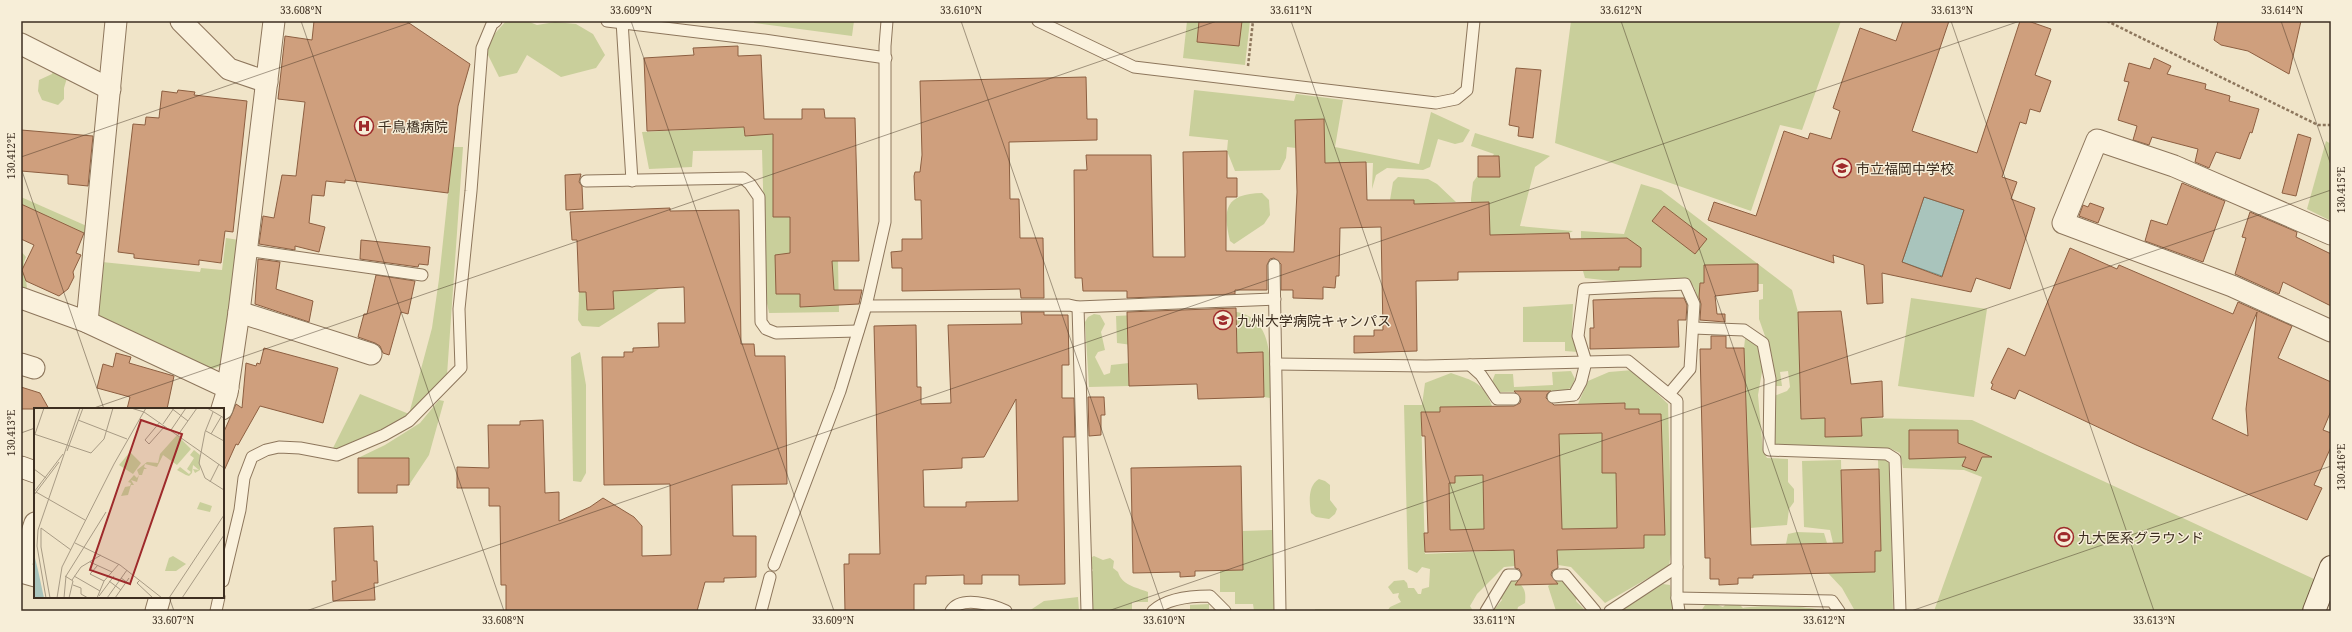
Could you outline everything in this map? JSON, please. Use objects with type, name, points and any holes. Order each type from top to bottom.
[{"type":"main road","points":[[2322,599],[2331,567]]},
{"type":"street","points":[[87,322],[116,21]]},
{"type":"street","points":[[181,21],[229,69],[267,82]]},
{"type":"street","points":[[222,408],[228,388],[239,312],[274,21]]},
{"type":"street","points":[[21,44],[110,89]]},
{"type":"street","points":[[2331,234],[2174,166],[2097,140],[2063,223],[2232,286],[2331,331]]},
{"type":"street","points":[[21,298],[87,322],[228,388]]},
{"type":"street","points":[[239,312],[371,354]]},
{"type":"street","points":[[21,467],[34,472]]},
{"type":"street","points":[[21,566],[34,526]]},
{"type":"street","points":[[21,572],[34,576]]},
{"type":"street","points":[[156,611],[160,598]]},
{"type":"lane","points":[[224,577],[240,510],[244,478],[252,457],[266,450],[279,447],[300,448],[337,455],[384,435],[409,421],[461,368],[459,308],[471,191],[482,48],[492,24],[496,21]]},
{"type":"lane","points":[[607,21],[764,40],[886,58]]},
{"type":"lane","points":[[774,565],[840,391],[866,306],[885,222],[886,58],[888,21]]},
{"type":"lane","points":[[1038,21],[1134,67],[1436,103],[1456,99],[1467,90],[1474,21]]},
{"type":"lane","points":[[622,22],[632,181]]},
{"type":"lane","points":[[586,181],[743,178],[750,184],[759,197],[761,322],[766,330],[776,333],[858,331]]},
{"type":"lane","points":[[246,250],[422,275]]},
{"type":"lane","points":[[1274,266],[1280,611]]},
{"type":"lane","points":[[1554,397],[1574,395],[1581,382],[1586,362],[1578,336],[1584,289],[1685,284],[1694,304],[1690,369],[1668,394]]},
{"type":"lane","points":[[866,306],[1069,304],[1078,307],[1275,299]]},
{"type":"lane","points":[[1078,307],[1087,611]]},
{"type":"lane","points":[[1693,328],[1744,330],[1763,343],[1770,379],[1769,450],[1887,454],[1894,458],[1900,611]]},
{"type":"lane","points":[[1276,364],[1426,366],[1628,361],[1677,401],[1677,598],[1679,611]]},
{"type":"lane","points":[[1470,364],[1481,375],[1497,399],[1514,399]]},
{"type":"lane","points":[[1610,611],[1677,567]]},
{"type":"lane","points":[[1486,611],[1508,575],[1515,575]]},
{"type":"lane","points":[[1558,575],[1565,575],[1595,611]]},
{"type":"lane","points":[[761,611],[770,577]]},
{"type":"lane","points":[[1153,611],[1158,607],[1178,599],[1193,596],[1210,596],[1225,611]]},
{"type":"lane","points":[[216,611],[219,598]]},
{"type":"lane","points":[[1677,598],[1832,601],[1839,611]]},
{"type":"lane","points":[[951,611],[966,603],[992,604],[1006,611]]},
{"type":"path","points":[[1248,69],[1253,21]]},
{"type":"path","points":[[2107,21],[2318,125],[2331,125]]},
{"type":"green space","points":[[506,21],[527,21],[537,25],[555,22],[576,24],[593,34],[605,55],[596,68],[561,77],[527,55],[517,73],[499,77],[487,53],[491,38]]},
{"type":"green space","points":[[754,21],[854,21],[852,36],[754,23]]},
{"type":"green space","points":[[1187,21],[1250,21],[1245,65],[1183,58]]},
{"type":"green space","points":[[1571,21],[1841,21],[1802,130],[1780,125],[1751,211],[1555,143]]},
{"type":"green space","points":[[53,71],[67,78],[64,88],[64,99],[58,105],[42,100],[38,91],[39,80],[52,74]]},
{"type":"green space","points":[[1194,90],[1294,101],[1296,94],[1343,100],[1335,147],[1419,164],[1431,112],[1470,130],[1463,142],[1455,144],[1438,139],[1430,167],[1423,170],[1387,168],[1376,175],[1372,189],[1373,163],[1341,163],[1342,179],[1296,178],[1296,148],[1287,147],[1286,158],[1280,170],[1235,171],[1227,151],[1228,140],[1189,136]]},
{"type":"green space","points":[[744,127],[745,136],[802,129],[799,241],[790,241],[790,254],[838,261],[839,312],[769,313],[766,298],[762,150],[693,151],[692,167],[649,169],[642,132]]},
{"type":"green space","points":[[1475,133],[1550,156],[1535,167],[1520,226],[1573,231],[1569,233],[1472,236],[1471,199],[1473,182],[1494,154],[1471,146]]},
{"type":"green space","points":[[2326,141],[2331,144],[2331,221],[2307,209]]},
{"type":"green space","points":[[453,147],[463,147],[447,375],[409,415],[359,441],[332,450],[360,394],[409,414],[432,328],[439,279]]},
{"type":"green space","points":[[1398,177],[1428,179],[1437,184],[1456,202],[1433,203],[1434,212],[1414,213],[1414,200],[1390,200],[1393,182]]},
{"type":"green space","points":[[1641,184],[1661,190],[1792,290],[1798,312],[1801,419],[1825,418],[1825,437],[1861,418],[1972,420],[2314,579],[2302,611],[1934,611],[1982,477],[1964,470],[1903,468],[1900,453],[1889,448],[1780,448],[1775,444],[1774,396],[1787,391],[1790,387],[1788,371],[1780,372],[1782,386],[1775,386],[1772,356],[1759,319],[1759,300],[1763,299],[1763,284],[1758,284],[1757,264],[1704,265],[1704,283],[1700,284],[1705,320],[1694,287],[1687,278],[1620,282],[1585,278],[1581,264],[1581,231],[1624,234]]},
{"type":"green space","points":[[1262,193],[1269,200],[1270,215],[1264,224],[1234,244],[1230,241],[1228,230],[1227,212],[1230,205],[1234,200],[1241,196]]},
{"type":"green space","points":[[21,197],[89,227],[88,235],[21,204]]},
{"type":"green space","points":[[226,238],[239,240],[221,366],[210,370],[98,316],[102,262],[200,272],[201,268],[222,270]]},
{"type":"green space","points":[[21,251],[26,257],[24,262],[27,289],[21,287]]},
{"type":"green space","points":[[659,289],[599,327],[582,326],[578,320],[579,292]]},
{"type":"green space","points":[[1911,298],[1987,309],[1974,397],[1898,386]]},
{"type":"green space","points":[[1573,304],[1572,332],[1578,352],[1565,351],[1565,342],[1523,342],[1523,307]]},
{"type":"green space","points":[[1221,311],[1237,312],[1250,317],[1259,324],[1265,335],[1270,360],[1270,398],[1264,397],[1263,352],[1237,353],[1236,317],[1132,345],[1117,343],[1116,316]]},
{"type":"green space","points":[[1094,314],[1100,315],[1105,324],[1101,332],[1105,350],[1098,352],[1095,357],[1104,375],[1110,373],[1111,365],[1129,363],[1129,386],[1089,387],[1085,322],[1088,317]]},
{"type":"green space","points":[[1749,338],[1760,348],[1764,360],[1758,395],[1763,451],[1767,458],[1788,459],[1788,482],[1794,489],[1794,502],[1789,509],[1787,525],[1750,528],[1744,348],[1745,339]]},
{"type":"green space","points":[[580,352],[586,385],[586,473],[581,482],[573,481],[571,357]]},
{"type":"green space","points":[[1633,370],[1668,404],[1672,547],[1669,566],[1605,603],[1571,567],[1558,565],[1557,550],[1644,548],[1644,527],[1625,403],[1578,404],[1588,381],[1609,372]]},
{"type":"green space","points":[[1571,371],[1575,379],[1571,388],[1562,391],[1499,392],[1492,382],[1495,374],[1513,374],[1514,387],[1553,385],[1552,372]]},
{"type":"green space","points":[[1451,373],[1466,378],[1481,387],[1489,398],[1492,406],[1440,407],[1440,412],[1421,412],[1425,554],[1514,550],[1515,566],[1504,567],[1477,594],[1470,606],[1473,611],[1315,611],[1315,609],[1388,610],[1390,607],[1401,602],[1398,597],[1399,593],[1393,594],[1388,587],[1394,581],[1404,580],[1407,583],[1408,588],[1414,588],[1418,594],[1421,594],[1422,589],[1429,587],[1430,569],[1422,567],[1417,573],[1408,569],[1404,405],[1422,405],[1425,383]]},
{"type":"green space","points":[[439,400],[444,401],[429,455],[409,485],[408,458],[358,458],[385,445],[420,423]]},
{"type":"green space","points":[[1602,433],[1602,473],[1616,473],[1617,528],[1555,529],[1561,512],[1559,439],[1555,434]]},
{"type":"green space","points":[[1468,435],[1515,528],[1450,530],[1449,483],[1455,483],[1455,476],[1469,476]]},
{"type":"green space","points":[[1883,459],[1888,461],[1890,467],[1893,611],[1855,611],[1842,588],[1828,573],[1875,572],[1875,551],[1881,551],[1878,460]]},
{"type":"green space","points":[[1841,460],[1843,543],[1833,543],[1830,530],[1804,527],[1802,461]]},
{"type":"green space","points":[[1319,479],[1330,485],[1330,500],[1337,509],[1335,514],[1329,519],[1316,517],[1311,513],[1311,489],[1315,482]]},
{"type":"green space","points":[[1273,530],[1274,611],[1254,611],[1253,604],[1235,604],[1235,592],[1220,592],[1220,570],[1243,570],[1243,531]]},
{"type":"green space","points":[[1797,532],[1824,533],[1827,543],[1786,544],[1788,534]]},
{"type":"green space","points":[[1094,556],[1103,560],[1110,558],[1114,561],[1113,568],[1126,583],[1148,592],[1148,602],[1132,602],[1132,611],[1091,611],[1092,580],[1090,575],[1093,570],[1089,566],[1090,558]]},
{"type":"green space","points":[[1556,579],[1566,583],[1577,594],[1576,601],[1586,611],[1556,611],[1548,586]]},
{"type":"green space","points":[[1508,581],[1517,581],[1522,586],[1525,593],[1525,603],[1518,607],[1517,611],[1493,611],[1502,600],[1500,597]]},
{"type":"green space","points":[[1663,584],[1670,585],[1673,611],[1620,611]]},
{"type":"green space","points":[[1078,597],[1079,611],[1029,611],[1044,601]]},
{"type":"green space","points":[[1713,603],[1723,607],[1726,604],[1739,604],[1743,608],[1759,606],[1784,606],[1818,609],[1823,611],[1701,611],[1705,605]]},
{"type":"green space","points":[[1209,604],[1209,611],[1190,611],[1190,605]]},
{"type":"water","points":[[1924,197],[1964,210],[1942,276],[1902,262]]},
{"type":"building","name":"千鳥橋病院","points":[[314,21],[406,21],[470,64],[458,106],[448,193],[345,180],[345,183],[326,181],[324,196],[312,195],[309,223],[325,227],[319,252],[295,246],[295,250],[259,244],[263,216],[274,218],[282,175],[296,176],[305,102],[278,99],[285,36],[312,40]]},
{"type":"building","points":[[1199,21],[1242,21],[1239,46],[1197,42]]},
{"type":"building","points":[[1903,21],[1949,21],[1912,131],[1977,153],[2020,21],[2028,21],[2051,29],[2035,75],[2051,81],[2040,112],[2030,109],[2026,124],[2020,122],[2002,177],[2017,182],[2011,199],[2035,208],[2010,289],[1976,278],[1971,292],[1882,273],[1883,303],[1867,304],[1864,265],[1833,255],[1834,263],[1708,220],[1714,202],[1756,216],[1784,131],[1808,139],[1810,133],[1831,139],[1840,111],[1833,108],[1860,28],[1896,41]],"holes":[[[1924,197],[1964,210],[1942,277],[1902,262]]]},
{"type":"building","points":[[2218,21],[2301,21],[2289,74],[2248,51],[2221,45],[2214,40]]},
{"type":"building","points":[[738,46],[738,56],[761,55],[764,119],[802,119],[802,109],[824,109],[825,118],[855,118],[859,261],[832,261],[834,290],[862,290],[859,304],[800,307],[800,294],[776,294],[775,255],[790,253],[790,217],[773,217],[773,134],[745,136],[744,127],[647,131],[644,58],[694,55],[693,48]]},
{"type":"building","points":[[2154,58],[2171,66],[2167,74],[2206,84],[2205,89],[2230,96],[2229,101],[2259,109],[2252,133],[2250,132],[2240,159],[2216,152],[2209,168],[2195,162],[2198,149],[2152,137],[2149,145],[2133,140],[2137,126],[2118,120],[2129,82],[2124,81],[2129,63],[2150,69]]},
{"type":"building","points":[[1516,68],[1541,70],[1533,138],[1518,136],[1519,127],[1509,125]]},
{"type":"building","points":[[1086,77],[1087,119],[1097,119],[1097,140],[1009,142],[1010,199],[1019,199],[1020,238],[1043,238],[1044,298],[1021,298],[1020,289],[902,291],[902,268],[892,268],[891,252],[902,251],[902,239],[922,239],[921,200],[915,200],[914,176],[915,172],[920,172],[922,155],[920,81]]},
{"type":"building","points":[[178,90],[195,92],[194,95],[247,101],[233,232],[225,231],[221,263],[199,260],[199,265],[134,258],[134,254],[118,252],[133,124],[145,125],[146,117],[159,118],[162,91],[177,93]]},
{"type":"building","points":[[1324,119],[1325,163],[1366,162],[1367,200],[1414,200],[1414,204],[1489,202],[1490,235],[1569,233],[1570,239],[1627,238],[1641,248],[1641,267],[1619,267],[1619,270],[1458,272],[1458,280],[1416,281],[1417,351],[1354,353],[1354,336],[1374,336],[1374,330],[1383,330],[1381,227],[1340,228],[1339,276],[1336,276],[1335,288],[1323,287],[1323,299],[1293,298],[1293,290],[1281,290],[1281,264],[1274,258],[1270,259],[1267,265],[1267,290],[1235,290],[1235,294],[1127,298],[1127,291],[1083,291],[1082,278],[1075,278],[1074,170],[1087,170],[1086,155],[1151,155],[1153,257],[1185,257],[1183,152],[1227,151],[1227,178],[1237,178],[1237,197],[1226,197],[1226,251],[1294,252],[1297,192],[1295,120]]},
{"type":"building","points":[[21,130],[93,136],[88,186],[68,184],[68,175],[21,171]]},
{"type":"building","points":[[2298,134],[2311,138],[2296,196],[2282,193]]},
{"type":"building","points":[[1478,156],[1499,156],[1500,177],[1478,177]]},
{"type":"building","points":[[581,174],[579,182],[582,186],[583,209],[566,210],[565,175]]},
{"type":"building","points":[[2182,183],[2225,201],[2203,262],[2145,241],[2151,220],[2167,225]]},
{"type":"building","points":[[2090,203],[2104,208],[2098,223],[2079,216],[2083,205],[2088,207]]},
{"type":"building","points":[[21,204],[84,233],[76,253],[81,255],[73,272],[74,277],[68,289],[59,296],[26,281],[22,270],[34,245],[21,239]]},
{"type":"building","points":[[1664,206],[1707,239],[1695,254],[1652,221]]},
{"type":"building","points":[[670,208],[670,211],[739,210],[741,344],[754,344],[755,356],[785,356],[787,484],[732,485],[733,536],[756,536],[756,577],[724,578],[724,582],[705,582],[697,611],[506,611],[506,585],[501,585],[500,506],[489,506],[489,488],[457,488],[457,467],[489,468],[488,425],[520,425],[520,421],[543,420],[545,493],[559,492],[559,521],[590,507],[603,498],[634,517],[642,526],[642,556],[671,555],[670,484],[604,485],[602,357],[624,357],[624,352],[633,352],[633,348],[659,347],[658,323],[685,323],[684,287],[613,291],[614,309],[587,310],[586,292],[579,292],[577,240],[572,240],[570,212]]},
{"type":"building","points":[[2250,212],[2297,232],[2296,237],[2331,254],[2331,306],[2283,282],[2279,294],[2235,274],[2246,238],[2242,237]]},
{"type":"building","points":[[361,240],[430,247],[428,265],[419,264],[418,267],[360,259]]},
{"type":"building","points":[[2070,248],[2117,269],[2119,265],[2233,314],[2238,302],[2292,326],[2278,358],[2331,382],[2331,411],[2323,430],[2331,433],[2331,447],[2314,485],[2322,488],[2307,520],[2136,445],[2019,390],[2015,399],[1991,389],[1993,384],[1991,383],[2008,348],[2025,356]],"holes":[[[2257,312],[2246,409],[2248,436],[2212,419]]]},
{"type":"building","points":[[258,259],[280,262],[276,289],[313,301],[309,322],[255,304]]},
{"type":"building","points":[[1758,264],[1758,291],[1715,296],[1717,314],[1725,314],[1725,322],[1700,320],[1700,283],[1704,283],[1704,265]]},
{"type":"building","points":[[376,275],[415,281],[408,314],[401,312],[389,355],[383,353],[380,346],[375,343],[358,337],[364,314],[367,314]]},
{"type":"building","points":[[1684,298],[1687,305],[1686,320],[1678,320],[1679,347],[1590,349],[1590,328],[1594,328],[1593,300]]},
{"type":"building","points":[[1236,308],[1237,353],[1263,352],[1264,397],[1198,399],[1197,384],[1129,386],[1127,312]]},
{"type":"building","points":[[1841,311],[1851,384],[1882,381],[1883,417],[1861,418],[1862,436],[1825,437],[1825,418],[1801,419],[1798,312]]},
{"type":"building","points":[[1021,312],[1044,312],[1044,315],[1068,315],[1069,365],[1062,365],[1062,398],[1074,398],[1075,437],[1063,437],[1065,584],[1019,585],[1019,575],[982,575],[982,584],[964,584],[964,575],[926,576],[926,584],[914,584],[914,611],[845,611],[844,564],[849,564],[849,554],[880,554],[874,326],[916,325],[917,387],[921,387],[921,404],[951,403],[948,325],[1022,324]],"holes":[[[1016,399],[1018,501],[966,502],[966,507],[924,507],[923,470],[962,468],[962,458],[984,457]]]},
{"type":"building","points":[[1711,336],[1726,336],[1726,348],[1744,348],[1751,545],[1843,543],[1841,470],[1879,469],[1881,551],[1875,551],[1875,572],[1753,575],[1753,578],[1738,578],[1738,584],[1719,585],[1719,579],[1710,579],[1710,558],[1705,558],[1700,349],[1711,349]]},
{"type":"building","points":[[264,348],[338,368],[323,423],[260,406],[238,445],[236,444],[224,471],[224,432],[236,404],[242,408],[246,363],[256,366],[257,363],[260,364]]},
{"type":"building","points":[[116,353],[131,357],[129,363],[174,376],[167,408],[127,408],[130,397],[97,388],[103,364],[113,367]]},
{"type":"building","points":[[21,387],[40,393],[48,408],[34,408],[21,409]]},
{"type":"building","points":[[1514,391],[1551,391],[1547,394],[1546,398],[1554,405],[1625,403],[1625,409],[1639,409],[1639,414],[1661,414],[1665,535],[1644,535],[1644,548],[1557,550],[1558,568],[1552,571],[1551,575],[1558,584],[1515,585],[1522,575],[1519,569],[1515,568],[1514,550],[1425,552],[1424,533],[1428,533],[1425,436],[1422,436],[1421,412],[1440,412],[1440,407],[1514,406],[1520,403],[1521,399]],"holes":[[[1602,433],[1602,473],[1616,473],[1617,528],[1562,529],[1559,434]],[[1483,475],[1484,529],[1450,530],[1449,483],[1455,483],[1455,476]]]},
{"type":"building","points":[[1088,397],[1104,397],[1105,415],[1101,415],[1101,435],[1089,436]]},
{"type":"building","points":[[1909,430],[1958,430],[1958,443],[1992,457],[1982,457],[1976,471],[1962,466],[1966,457],[1909,459]]},
{"type":"building","points":[[358,458],[409,458],[409,485],[397,485],[397,493],[358,493]]},
{"type":"building","points":[[1241,466],[1243,570],[1195,571],[1195,576],[1180,577],[1180,572],[1133,573],[1131,468]]},
{"type":"building","points":[[373,526],[374,561],[377,561],[378,583],[374,583],[375,600],[333,601],[332,581],[336,581],[334,528]]},
{"type":"place","name":"千鳥橋病院","points":[[364,126]]},
{"type":"place","name":"市立福岡中学校","points":[[1842,168]]},
{"type":"place","name":"九州大学病院キャンパス","points":[[1223,320]]},
{"type":"place","name":"九大医系グラウンド","points":[[2064,537]]}]
